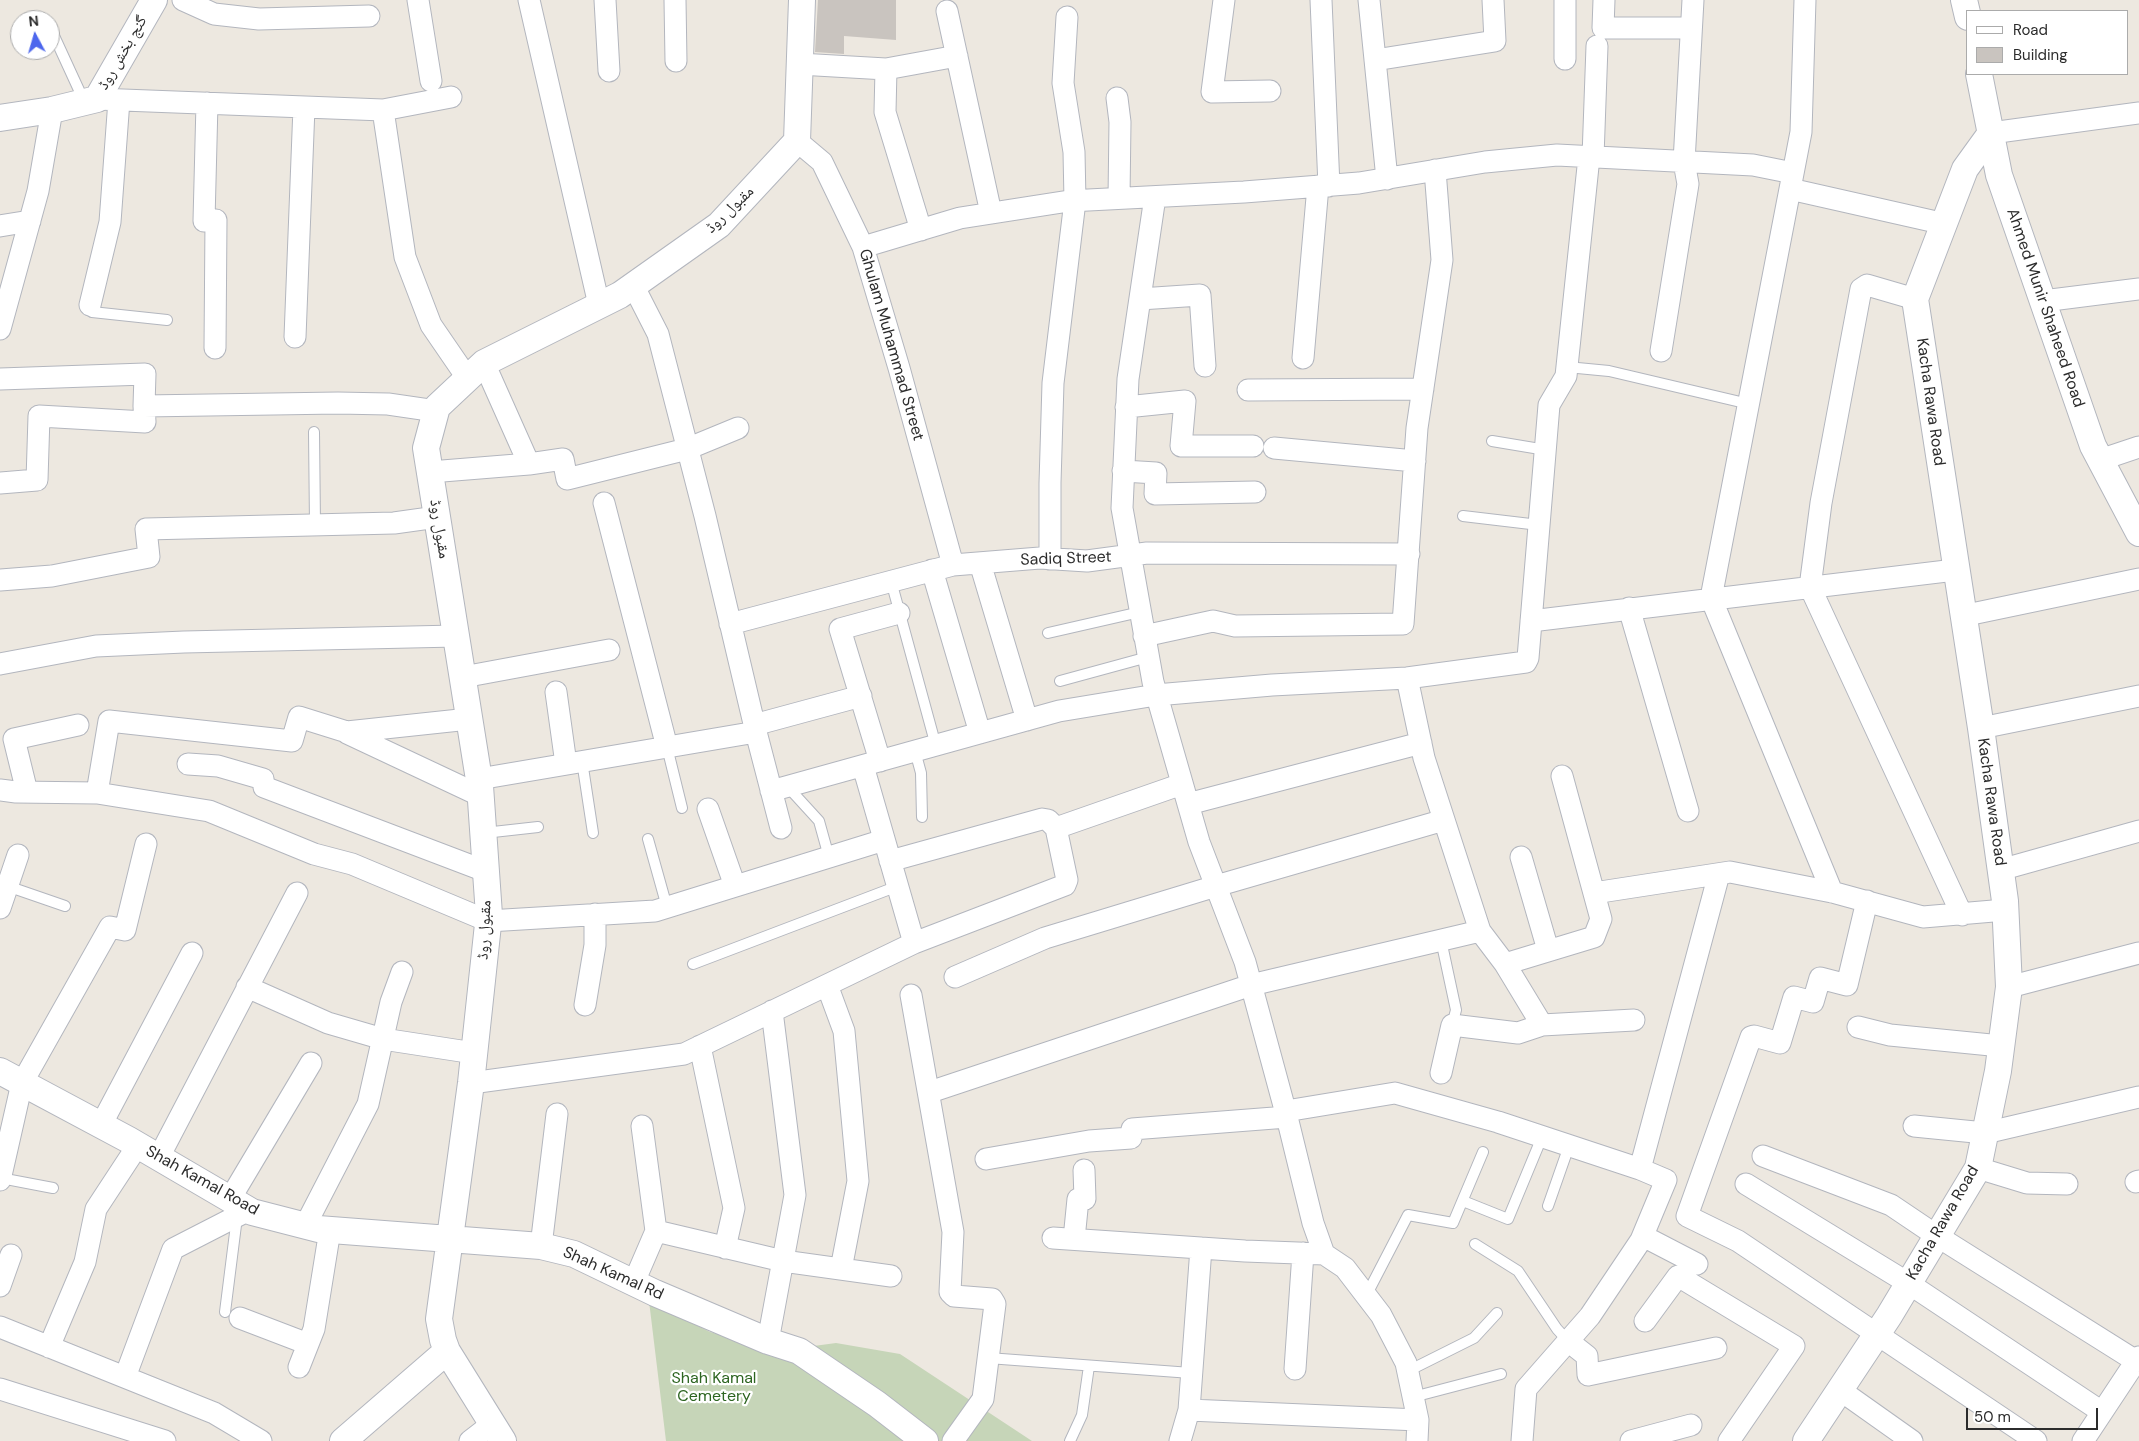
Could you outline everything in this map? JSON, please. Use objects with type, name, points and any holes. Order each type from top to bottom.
[{"type":"street","name":"گنج بخش روڈ","points":[[0,118],[100,100],[154,0]]},
{"type":"street","points":[[183,0],[214,14],[259,19],[370,16]]},
{"type":"street","points":[[418,0],[432,81]]},
{"type":"street","points":[[529,0],[599,305]]},
{"type":"street","points":[[605,0],[609,70]]},
{"type":"street","points":[[675,0],[676,61]]},
{"type":"street","points":[[797,141],[802,0]]},
{"type":"street","points":[[1224,0],[1212,92],[1270,91]]},
{"type":"street","points":[[1303,358],[1323,186],[1321,0]]},
{"type":"street","points":[[1369,0],[1387,179]]},
{"type":"street","points":[[1375,60],[1495,42],[1493,0]]},
{"type":"street","points":[[1565,0],[1565,59]]},
{"type":"street","points":[[1604,0],[1603,28],[1692,28]]},
{"type":"street","points":[[1661,351],[1688,184],[1684,162],[1693,0]]},
{"type":"street","points":[[1805,0],[1801,132],[1711,598],[1832,892]]},
{"type":"street","points":[[947,11],[991,213]]},
{"type":"street","points":[[1050,559],[1053,383],[1075,201],[1074,152],[1063,83],[1068,17]]},
{"type":"street","points":[[779,788],[1059,711],[1156,694],[1272,685],[1407,678],[1526,662],[1528,658],[1550,406],[1566,376],[1591,157],[1597,46]]},
{"type":"street","points":[[799,64],[886,69],[957,56]]},
{"type":"street","points":[[886,69],[885,112],[921,230]]},
{"type":"street","name":"Ahmed Munir Shaheed Road","points":[[1979,75],[1999,175],[2093,446],[2139,533]]},
{"type":"street","points":[[90,305],[110,222],[100,100],[383,110],[450,97]]},
{"type":"street","points":[[1117,98],[1120,122],[1120,198]]},
{"type":"street","points":[[207,103],[204,221],[216,220],[215,348]]},
{"type":"street","points":[[295,337],[304,107]]},
{"type":"street","points":[[0,329],[38,191],[52,110]]},
{"type":"street","points":[[383,110],[405,257],[431,326],[476,371],[529,464]]},
{"type":"street","points":[[1962,915],[1810,587],[1821,503],[1861,288],[1867,285],[1915,299],[1945,224],[1964,169],[1991,134],[2139,113]]},
{"type":"street","name":"مقبول روڈ","points":[[451,1240],[471,1083],[488,921],[480,788],[426,448],[437,407],[476,371],[633,285],[719,225],[797,141]]},
{"type":"street","name":"Ghulam Muhammad Street","points":[[797,141],[822,162],[863,247],[899,368],[953,565]]},
{"type":"street","points":[[863,247],[960,218],[1075,201],[1323,186],[1387,179],[1485,162],[1548,156],[1753,165],[1792,181],[1945,224]]},
{"type":"street","points":[[1144,636],[1213,621],[1235,626],[1401,625],[1404,622],[1417,428],[1442,260],[1435,170]]},
{"type":"street","points":[[1155,197],[1128,378],[1122,508],[1156,694],[1199,842],[1245,962],[1313,1223],[1324,1254]]},
{"type":"street","points":[[0,226],[30,222]]},
{"type":"street","points":[[633,285],[658,334],[755,728],[779,788],[781,828]]},
{"type":"street","points":[[2043,301],[2139,289]]},
{"type":"street","points":[[1140,299],[1200,295],[1205,366]]},
{"type":"street","name":"Kacha Rawa Road","points":[[1806,1441],[1876,1334],[1978,1168],[2001,1046],[2009,987],[2005,910],[1981,728],[1962,616],[1915,299]]},
{"type":"street","points":[[0,379],[145,374],[145,422],[39,416],[37,480],[0,483]]},
{"type":"street","points":[[1248,390],[1423,389]]},
{"type":"street","points":[[1126,407],[1184,401],[1181,446],[1263,447],[1415,461]]},
{"type":"street","points":[[144,406],[338,402],[388,404],[436,411]]},
{"type":"street","points":[[430,472],[529,464],[563,459],[567,480],[687,448],[738,428]]},
{"type":"street","points":[[2100,460],[2139,447]]},
{"type":"street","points":[[1123,471],[1156,473],[1155,494],[1255,492]]},
{"type":"street","points":[[604,503],[667,747]]},
{"type":"street","points":[[0,580],[52,576],[149,557],[146,529],[394,523],[437,517]]},
{"type":"street","name":"Sadiq Street","points":[[730,624],[953,565],[1050,559],[1087,561],[1147,553],[1408,554]]},
{"type":"street","points":[[980,563],[1027,720]]},
{"type":"street","points":[[932,570],[980,733]]},
{"type":"street","points":[[1531,621],[1955,570]]},
{"type":"street","points":[[1962,616],[2139,579]]},
{"type":"street","points":[[1630,608],[1688,811]]},
{"type":"street","points":[[899,613],[840,629],[861,696],[884,840],[914,943]]},
{"type":"street","points":[[0,664],[96,646],[184,642],[456,636]]},
{"type":"street","points":[[462,677],[609,650]]},
{"type":"street","points":[[1407,678],[1421,743],[1480,931],[1505,964],[1542,1025]]},
{"type":"street","points":[[556,692],[574,763]]},
{"type":"street","points":[[98,792],[109,721],[292,741],[299,717],[347,732],[480,788],[574,763],[667,747],[755,728],[861,696]]},
{"type":"street","points":[[1981,728],[2139,696]]},
{"type":"street","points":[[347,732],[469,719]]},
{"type":"street","points":[[27,792],[14,739],[78,725]]},
{"type":"street","points":[[1056,828],[1185,794],[1421,743]]},
{"type":"street","points":[[188,764],[218,766],[263,779],[264,788],[485,871]]},
{"type":"street","points":[[1505,964],[1594,937],[1601,919],[1562,776]]},
{"type":"street","points":[[0,790],[98,792],[209,811],[314,854],[352,864],[488,921],[655,911],[884,840]]},
{"type":"street","points":[[708,809],[735,886]]},
{"type":"street","points":[[471,1083],[684,1054],[914,943],[1065,885],[1067,880],[1056,828],[1048,820],[1042,819],[890,861]]},
{"type":"street","points":[[955,977],[1046,938],[1216,886],[1444,820]]},
{"type":"street","points":[[2000,870],[2139,832]]},
{"type":"street","points":[[0,1179],[11,1077],[110,927],[125,930],[146,844]]},
{"type":"street","points":[[0,908],[18,855]]},
{"type":"street","points":[[1521,857],[1548,950]]},
{"type":"street","points":[[1594,893],[1730,872],[1832,892],[1923,917],[2005,910]]},
{"type":"street","points":[[1640,1169],[1719,874]]},
{"type":"street","points":[[49,1347],[85,1262],[96,1208],[148,1151],[248,987],[297,893]]},
{"type":"street","points":[[1867,901],[1847,985],[1820,978],[1813,1002],[1794,997],[1780,1043],[1754,1036],[1751,1037],[1687,1215],[1738,1241],[2036,1441]]},
{"type":"street","points":[[585,1005],[595,945],[595,914]]},
{"type":"street","points":[[930,1092],[1251,985],[1480,931]]},
{"type":"street","points":[[101,1125],[192,953]]},
{"type":"street","points":[[2009,987],[2139,953]]},
{"type":"street","points":[[305,1226],[368,1104],[392,1002],[402,972]]},
{"type":"street","points":[[826,985],[844,1031],[858,1181],[841,1269]]},
{"type":"street","points":[[248,987],[328,1024],[383,1039],[474,1053]]},
{"type":"street","points":[[911,995],[930,1092],[953,1232],[950,1292],[954,1296],[992,1299],[994,1302],[983,1399],[953,1441]]},
{"type":"street","points":[[768,1341],[795,1195],[772,1011]]},
{"type":"street","points":[[1441,1073],[1452,1025],[1518,1033],[1542,1025],[1634,1020]]},
{"type":"street","points":[[1858,1027],[1890,1035],[2001,1046]]},
{"type":"street","points":[[700,1046],[734,1208],[725,1248]]},
{"type":"street","points":[[124,1377],[173,1250],[239,1209],[310,1063]]},
{"type":"street","name":"Shah Kamal Road","points":[[11,1077],[148,1151],[239,1209],[305,1226],[330,1230],[451,1240]]},
{"type":"street","points":[[986,1159],[1089,1141],[1131,1138],[1132,1129],[1286,1114],[1395,1093],[1542,1137],[1640,1169],[1666,1181],[1643,1236],[1590,1316],[1526,1389],[1522,1441]]},
{"type":"street","points":[[1914,1126],[1985,1133],[2139,1097]]},
{"type":"street","points":[[541,1246],[558,1114]]},
{"type":"street","points":[[634,1282],[656,1231],[642,1126]]},
{"type":"street","points":[[1763,1156],[1891,1205],[1937,1236],[2137,1359],[2082,1441]]},
{"type":"street","points":[[1978,1168],[2026,1183],[2067,1184]]},
{"type":"street","points":[[1074,1239],[1078,1199],[1086,1199],[1084,1170]]},
{"type":"street","points":[[1746,1184],[1908,1283],[2102,1412]]},
{"type":"street","points":[[300,1367],[314,1329],[330,1230]]},
{"type":"street","points":[[656,1231],[783,1261],[891,1276]]},
{"type":"street","points":[[1643,1236],[1697,1264]]},
{"type":"street","points":[[1053,1238],[1324,1254],[1345,1268],[1381,1315],[1406,1362],[1418,1420],[1417,1441]]},
{"type":"street","points":[[451,1240],[439,1319],[443,1340],[447,1351],[498,1432],[470,1441]]},
{"type":"street","name":"Shah Kamal Rd","points":[[451,1240],[541,1246],[574,1254],[768,1341],[799,1351],[877,1404],[925,1441]]},
{"type":"street","points":[[1180,1441],[1189,1410],[1201,1248]]},
{"type":"street","points":[[1295,1369],[1303,1253]]},
{"type":"street","points":[[0,1286],[11,1255]]},
{"type":"street","points":[[1646,1321],[1678,1276],[1794,1346],[1729,1441]]},
{"type":"street","points":[[233,1315],[308,1344]]},
{"type":"street","points":[[0,1327],[214,1413],[261,1441]]},
{"type":"street","points":[[1568,1341],[1587,1356],[1588,1375],[1716,1348]]},
{"type":"street","points":[[343,1441],[447,1351]]},
{"type":"street","points":[[0,1388],[165,1441]]},
{"type":"street","points":[[1840,1390],[1912,1441]]},
{"type":"street","points":[[1189,1410],[1418,1420]]},
{"type":"street","points":[[1632,1441],[1691,1425]]},
{"type":"lane","points":[[60,42],[100,100]]},
{"type":"lane","points":[[90,305],[92,312],[167,320]]},
{"type":"lane","points":[[1567,367],[1609,371],[1749,404]]},
{"type":"lane","points":[[314,432],[316,525]]},
{"type":"lane","points":[[1492,441],[1546,450]]},
{"type":"lane","points":[[1463,516],[1539,525]]},
{"type":"lane","points":[[890,581],[936,746]]},
{"type":"lane","points":[[1048,633],[1140,612]]},
{"type":"lane","points":[[1060,681],[1148,657]]},
{"type":"lane","points":[[667,747],[682,808]]},
{"type":"lane","points":[[915,751],[921,773],[922,817]]},
{"type":"lane","points":[[574,763],[593,833]]},
{"type":"lane","points":[[779,788],[819,821],[829,857]]},
{"type":"lane","points":[[483,833],[538,827]]},
{"type":"lane","points":[[648,839],[666,907]]},
{"type":"lane","points":[[7,886],[65,906]]},
{"type":"lane","points":[[693,964],[898,886]]},
{"type":"lane","points":[[1441,940],[1456,1010],[1452,1025]]},
{"type":"lane","points":[[1463,1201],[1508,1219],[1542,1137]]},
{"type":"lane","points":[[1548,1206],[1569,1146]]},
{"type":"lane","points":[[1366,1296],[1408,1215],[1453,1223],[1483,1152]]},
{"type":"lane","points":[[0,1179],[53,1188]]},
{"type":"lane","points":[[233,1315],[239,1209]]},
{"type":"lane","points":[[1475,1244],[1518,1271],[1557,1329],[1568,1341]]},
{"type":"lane","points":[[1408,1371],[1474,1338],[1497,1313]]},
{"type":"lane","points":[[988,1358],[1191,1373]]},
{"type":"lane","points":[[1070,1441],[1082,1415],[1089,1366]]},
{"type":"lane","points":[[1413,1397],[1501,1374]]},
{"type":"green space","name":"Shah Kamal Cemetery","points":[[649,1301],[710,1332],[767,1347],[784,1350],[836,1343],[900,1354],[1032,1441],[666,1441]]},
{"type":"building","points":[[818,0],[896,0],[896,40],[844,36],[844,54],[815,52]]}]
